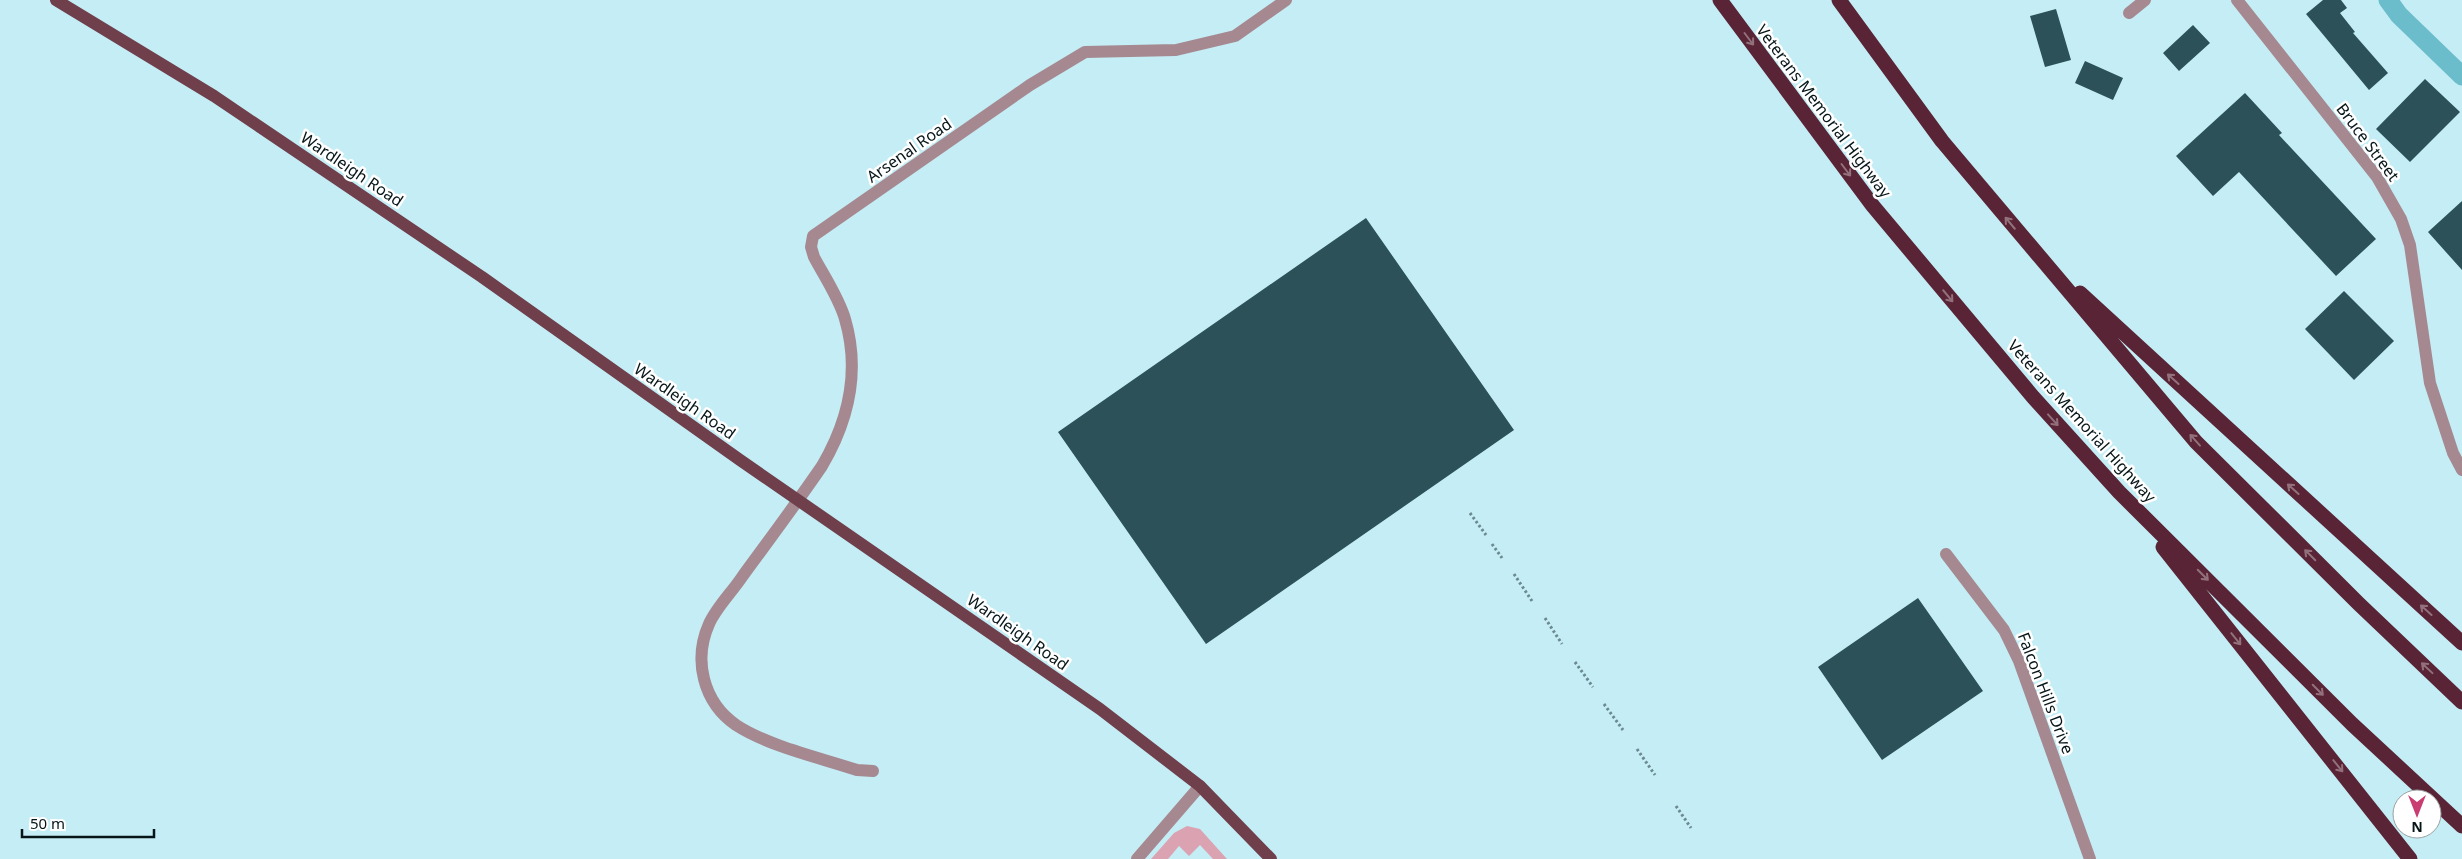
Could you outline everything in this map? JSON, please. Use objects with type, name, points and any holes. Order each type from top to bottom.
[{"type":"highway","name":"Veterans Memorial Highway","points":[[1720,0],[1873,206],[2033,397],[2119,492],[2352,724],[2462,826]]},
{"type":"highway","points":[[1839,0],[1942,141],[2196,442],[2358,604],[2462,702]]},
{"type":"highway","points":[[2031,248],[2462,643]]},
{"type":"highway","points":[[2119,492],[2410,859]]},
{"type":"main road","name":"Wardleigh Road","points":[[56,0],[230,106],[482,277],[1106,714],[1200,786],[1272,859]]},
{"type":"street","name":"Arsenal Road","points":[[874,771],[857,770],[756,736],[723,714],[708,692],[700,662],[709,623],[826,458],[839,432],[849,400],[853,359],[845,317],[814,257],[811,248],[813,236],[1030,85],[1085,52],[1176,50],[1235,36],[1286,0]]},
{"type":"street","points":[[2129,13],[2145,0]]},
{"type":"street","name":"Bruce Street","points":[[2237,0],[2377,176],[2400,218],[2410,245],[2430,383],[2453,452],[2462,470]]},
{"type":"street","name":"Falcon Hills Drive","points":[[1946,554],[2004,630],[2019,661],[2090,859]]},
{"type":"street","points":[[1137,859],[1200,786]]},
{"type":"path","points":[[1470,513],[1486,535]]},
{"type":"path","points":[[1492,544],[1502,558]]},
{"type":"path","points":[[1514,574],[1532,601]]},
{"type":"path","points":[[1545,618],[1562,644]]},
{"type":"path","points":[[1575,662],[1593,687]]},
{"type":"path","points":[[1604,704],[1623,730]]},
{"type":"path","points":[[1636,749],[1655,775]]},
{"type":"path","points":[[1676,806],[1691,828]]},
{"type":"shaded area","points":[[1187,826],[1200,829],[1227,859],[1213,859],[1200,845],[1189,856],[1179,846],[1168,859],[1151,859],[1174,833]]},
{"type":"building","points":[[2323,0],[2341,0],[2347,8],[2340,13],[2355,32],[2353,33],[2388,73],[2369,90],[2306,14]]},
{"type":"building","points":[[2056,9],[2071,60],[2045,67],[2030,16]]},
{"type":"building","points":[[2193,25],[2210,43],[2179,71],[2163,53]]},
{"type":"building","points":[[2085,61],[2123,78],[2113,100],[2075,83]]},
{"type":"building","points":[[2425,79],[2460,112],[2410,162],[2376,129]]},
{"type":"building","points":[[2245,93],[2282,133],[2279,135],[2376,239],[2336,276],[2239,172],[2213,196],[2176,156]]},
{"type":"building","points":[[2462,201],[2462,270],[2428,232]]},
{"type":"building","points":[[1366,218],[1514,430],[1206,644],[1058,432]]},
{"type":"building","points":[[2344,291],[2394,341],[2354,380],[2305,329]]},
{"type":"building","points":[[1918,598],[1983,691],[1882,760],[1818,667]]},
{"type":"waterway","points":[[2388,0],[2399,15],[2462,76]]}]
